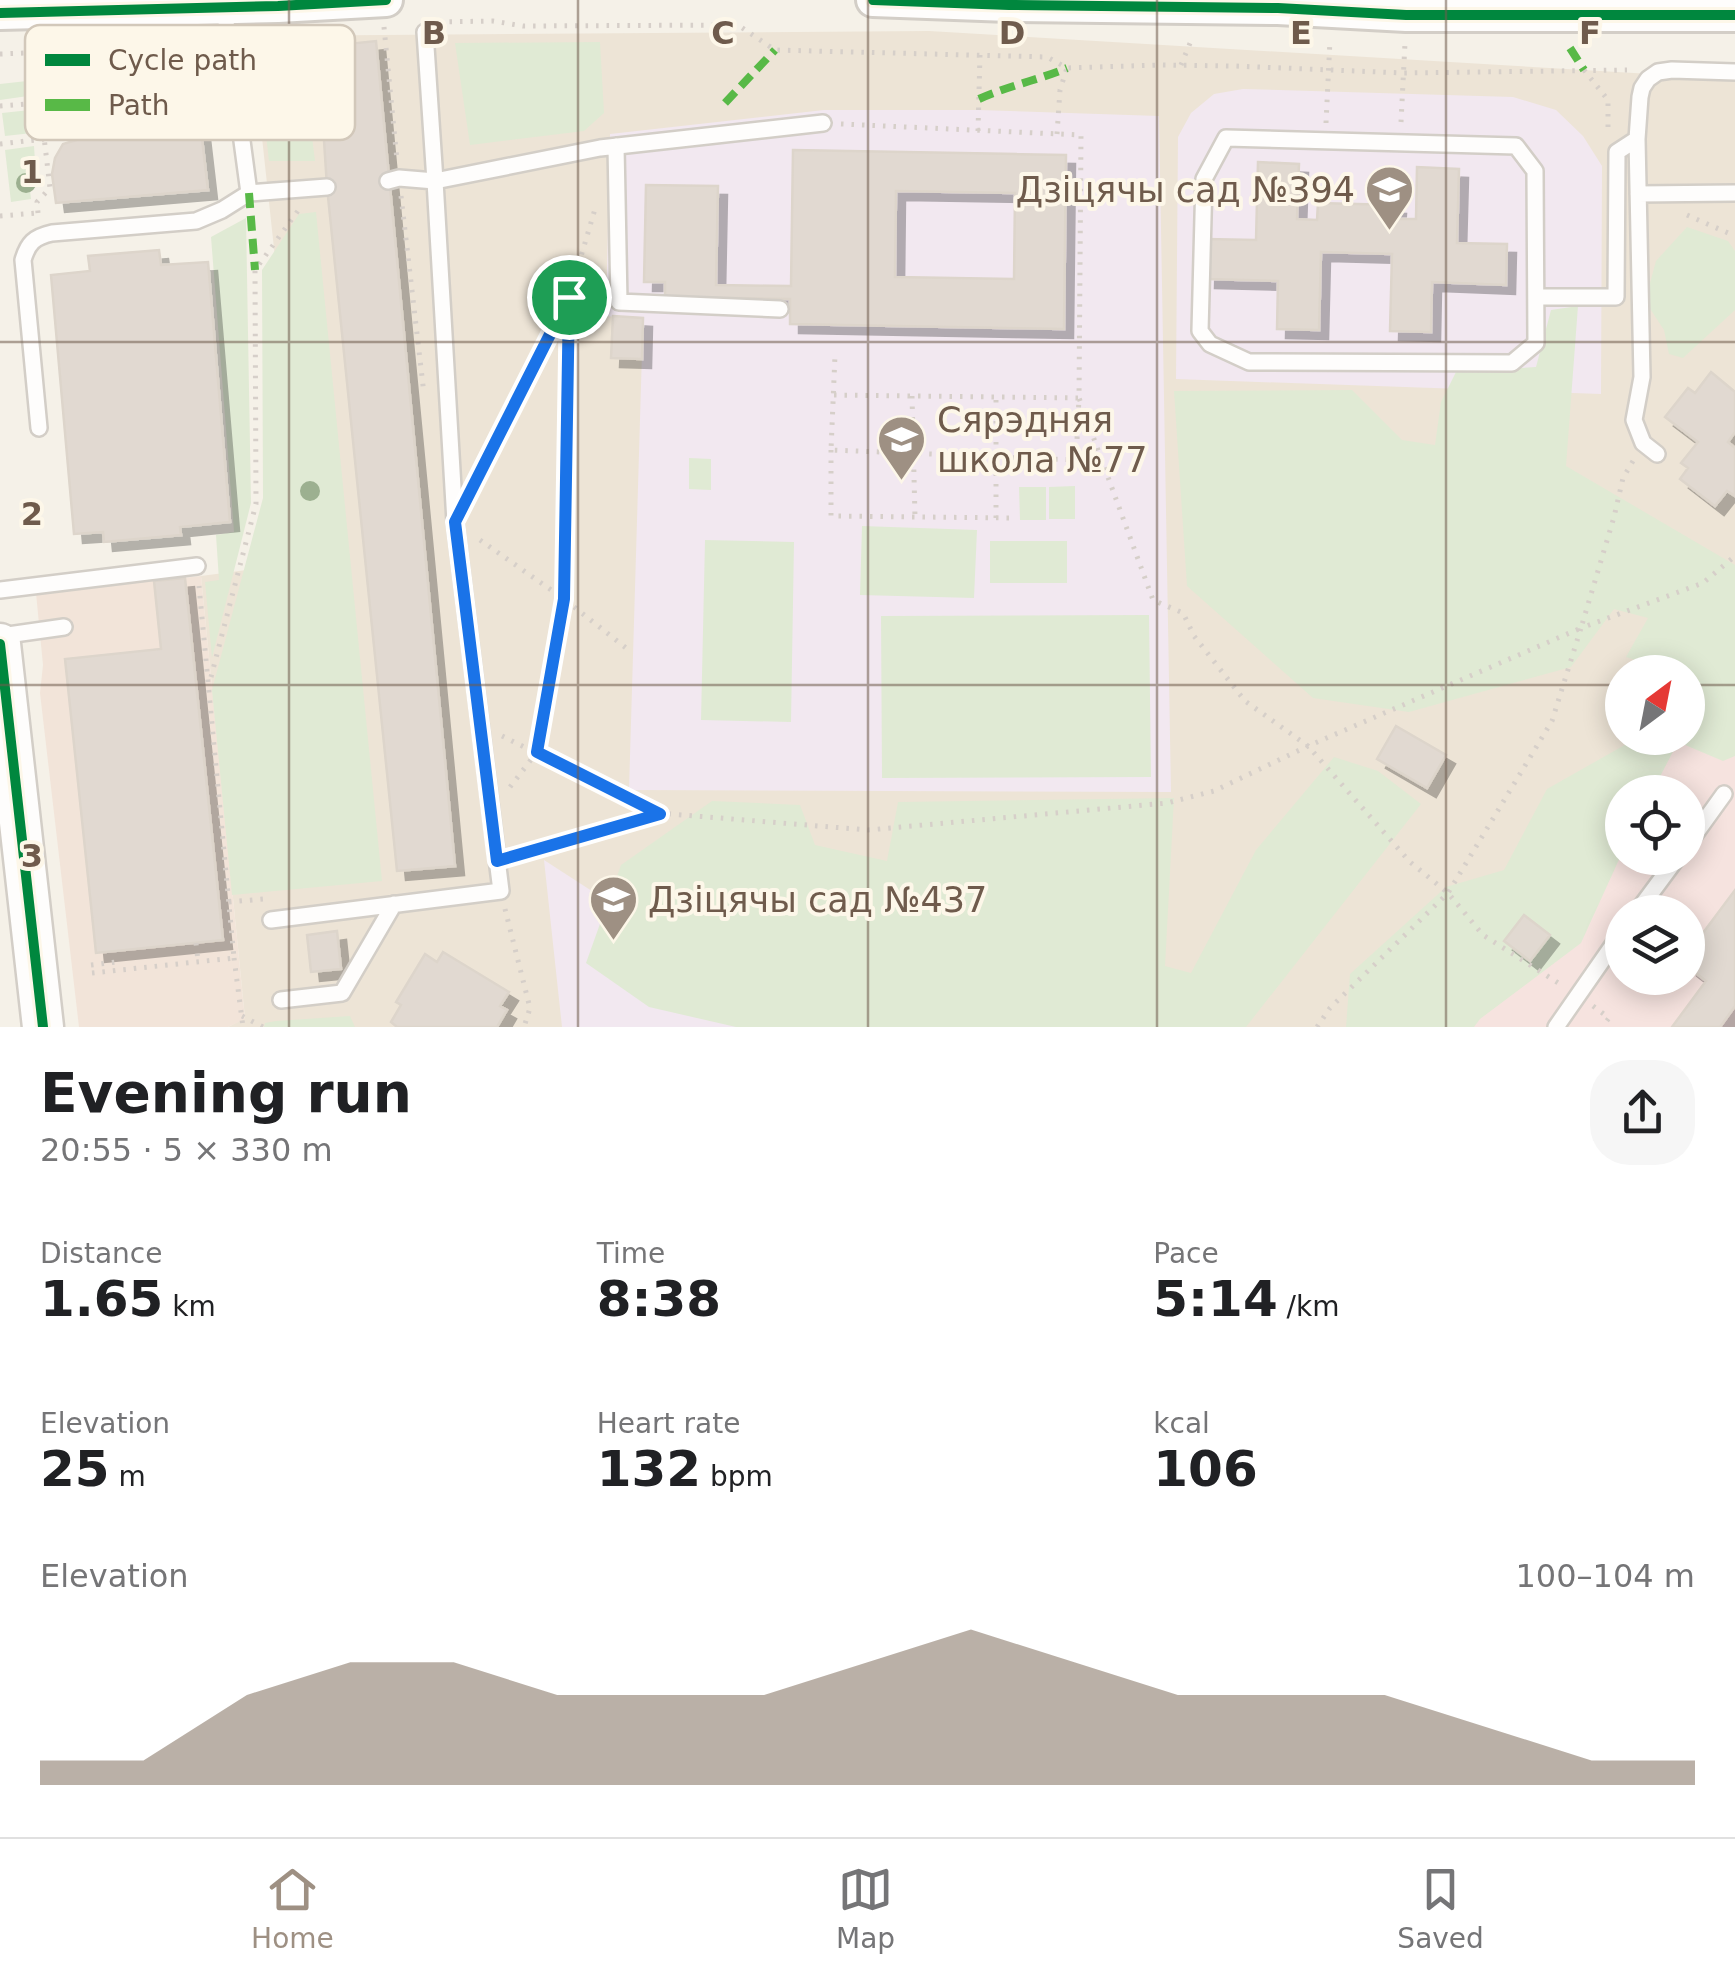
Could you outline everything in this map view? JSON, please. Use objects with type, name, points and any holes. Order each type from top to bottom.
[{"type":"street","points":[[0,12],[225,22],[278,3],[386,0]]},
{"type":"street","points":[[872,0],[1278,4],[1331,12],[1406,15],[1528,7],[1735,15]]},
{"type":"street","points":[[0,644],[43,1027]]},
{"type":"lane","points":[[271,920],[501,892],[455,522],[435,181],[432,27]]},
{"type":"lane","points":[[1657,454],[1643,443],[1634,420],[1642,377],[1637,139],[1642,88],[1658,72],[1735,72]]},
{"type":"lane","points":[[388,181],[435,181],[608,147],[824,123]]},
{"type":"lane","points":[[1226,138],[1400,142],[1516,146],[1535,170],[1536,343],[1512,363],[1249,362],[1210,344],[1200,331],[1204,179],[1226,138]]},
{"type":"lane","points":[[1536,297],[1616,297],[1617,152],[1637,139]]},
{"type":"lane","points":[[241,140],[248,193]]},
{"type":"lane","points":[[608,147],[618,302],[780,309]]},
{"type":"lane","points":[[39,428],[23,260],[28,245],[38,236],[196,221],[248,193],[321,188]]},
{"type":"lane","points":[[1638,194],[1735,194]]},
{"type":"lane","points":[[0,590],[197,566]]},
{"type":"lane","points":[[0,636],[64,626]]},
{"type":"lane","points":[[1705,820],[1724,794]]},
{"type":"lane","points":[[1650,895],[1665,875]]},
{"type":"lane","points":[[281,1000],[342,993],[394,904]]},
{"type":"lane","points":[[1556,1027],[1605,958]]},
{"type":"path","points":[[1327,93],[1331,12]]},
{"type":"path","points":[[1400,142],[1406,15]]},
{"type":"path","points":[[432,27],[492,21],[522,26],[738,25],[776,50],[1046,58],[1067,68],[1160,65],[1404,73],[1626,71],[1637,60]]},
{"type":"path","points":[[222,25],[225,22]]},
{"type":"path","points":[[0,54],[25,54]]},
{"type":"path","points":[[978,131],[980,54]]},
{"type":"path","points":[[1057,135],[1060,90],[1067,68]]},
{"type":"path","points":[[0,106],[25,104]]},
{"type":"path","points":[[824,123],[1081,135],[1076,460],[831,450]]},
{"type":"path","points":[[0,144],[35,140]]},
{"type":"path","points":[[38,213],[37,202],[50,188],[44,140]]},
{"type":"path","points":[[608,147],[604,180],[569,297],[455,522],[626,648]]},
{"type":"path","points":[[209,685],[256,504],[256,270],[321,188]]},
{"type":"path","points":[[1674,194],[1677,210],[1735,236]]},
{"type":"path","points":[[491,812],[537,752],[564,599],[569,297]]},
{"type":"path","points":[[835,355],[831,516],[1013,518]]},
{"type":"path","points":[[834,395],[1079,398]]},
{"type":"path","points":[[912,396],[915,517]]},
{"type":"path","points":[[996,397],[996,518]]},
{"type":"path","points":[[1079,398],[1153,600],[1182,613],[1194,636],[1245,701],[1308,746],[1410,862],[1448,894],[1483,935],[1610,1018],[1602,1027]]},
{"type":"path","points":[[1317,1027],[1330,1008],[1448,894],[1552,721],[1623,478]]},
{"type":"path","points":[[480,725],[658,813],[868,830],[1167,803],[1214,790],[1582,628],[1703,583],[1735,556]]},
{"type":"path","points":[[197,566],[243,1027]]},
{"type":"path","points":[[497,861],[658,813]]},
{"type":"path","points":[[501,892],[530,1008],[524,1027]]},
{"type":"path","points":[[196,943],[198,961]]},
{"type":"path","points":[[115,951],[116,970]]},
{"type":"path","points":[[92,973],[234,958]]},
{"type":"path","points":[[90,964],[116,962]]},
{"type":"path","points":[[242,1016],[264,1027]]},
{"type":"shaded area","points":[[929,31],[1735,79],[1735,1027],[228,1027],[245,1018],[201,576],[308,562],[262,140],[355,140],[355,35]]},
{"type":"shaded area","name":"Дзіцячы сад №394","points":[[1243,89],[1513,97],[1556,110],[1583,136],[1602,166],[1601,394],[1176,379],[1178,137],[1191,113],[1214,94]]},
{"type":"shaded area","name":"Сярэдняя школа №77","points":[[824,110],[1159,116],[1171,792],[629,790],[643,319],[606,316],[610,134]]},
{"type":"shaded area","points":[[201,576],[245,1019],[228,1027],[79,1027],[40,693],[43,665],[36,593]]},
{"type":"shaded area","points":[[1735,652],[1735,1027],[1416,1027],[1605,776],[1605,875],[1705,875],[1705,775],[1606,775],[1621,755],[1705,755],[1705,665]]},
{"type":"shaded area","name":"Дзіцячы сад №437","points":[[544,860],[802,1027],[562,1027]]},
{"type":"green space","points":[[600,42],[604,113],[584,131],[470,145],[455,43]]},
{"type":"green space","points":[[25,81],[25,96],[0,100],[0,84]]},
{"type":"green space","points":[[25,111],[25,134],[5,136],[2,113]]},
{"type":"green space","points":[[267,140],[312,140],[315,161],[269,161]]},
{"type":"green space","points":[[34,146],[35,162],[27,164],[31,199],[11,202],[5,150]]},
{"type":"green space","points":[[316,212],[382,881],[232,895],[212,690],[263,498],[262,270],[299,214]]},
{"type":"green space","points":[[246,218],[251,503],[212,658],[205,582],[219,580],[216,535],[234,532],[211,237]]},
{"type":"green space","points":[[1687,227],[1728,241],[1735,251],[1735,310],[1683,358],[1669,354],[1664,330],[1645,301],[1656,261]]},
{"type":"green space","points":[[1578,306],[1566,466],[1735,565],[1735,756],[1723,761],[1705,753],[1705,655],[1627,655],[1648,618],[1614,609],[1571,667],[1409,712],[1313,698],[1187,586],[1174,391],[1352,390],[1402,440],[1435,445],[1441,402],[1456,372],[1536,367],[1551,310]]},
{"type":"green space","points":[[689,458],[711,459],[711,490],[689,489]]},
{"type":"green space","points":[[1075,486],[1075,519],[1049,519],[1049,487]]},
{"type":"green space","points":[[1019,487],[1046,487],[1046,520],[1020,520]]},
{"type":"green space","points":[[862,526],[977,530],[974,598],[860,595]]},
{"type":"green space","points":[[705,540],[794,542],[791,722],[701,720]]},
{"type":"green space","points":[[990,541],[1067,541],[1067,583],[990,583]]},
{"type":"green space","points":[[1149,615],[1151,777],[882,778],[881,616]]},
{"type":"green space","points":[[1607,755],[1671,755],[1661,775],[1605,775],[1605,875],[1612,875],[1581,943],[1474,1027],[1346,1027],[1350,974],[1446,887],[1504,870],[1547,789]]},
{"type":"green space","points":[[1334,757],[1378,771],[1421,804],[1246,1027],[736,1027],[649,1007],[586,963],[621,865],[712,801],[800,805],[815,845],[887,861],[898,802],[1174,798],[1165,966],[1191,973],[1256,850]]},
{"type":"green space","points":[[350,1016],[355,1027],[264,1027],[265,1023],[276,1021]]},
{"type":"building","points":[[376,41],[455,866],[397,871],[324,140],[355,140],[355,43]]},
{"type":"building","points":[[77,140],[202,140],[208,190],[56,203],[52,174],[63,144]]},
{"type":"building","points":[[793,150],[1066,155],[1064,329],[790,324],[790,299],[665,297],[665,282],[644,282],[646,185],[718,186],[716,285],[791,286]],"holes":[[[896,191],[1015,193],[1014,279],[895,277]]]},
{"type":"building","points":[[1258,162],[1299,164],[1297,219],[1317,220],[1318,203],[1397,205],[1396,219],[1416,219],[1417,167],[1459,169],[1457,243],[1507,244],[1506,285],[1432,282],[1431,332],[1390,331],[1392,254],[1321,252],[1319,330],[1277,329],[1278,281],[1206,279],[1207,239],[1256,240]]},
{"type":"building","points":[[159,250],[161,265],[208,262],[230,522],[180,527],[181,535],[104,542],[103,532],[74,534],[51,275],[90,271],[88,256]]},
{"type":"building","points":[[613,316],[643,318],[642,359],[611,358]]},
{"type":"building","points":[[1711,372],[1735,392],[1735,432],[1728,442],[1735,448],[1735,496],[1727,491],[1715,506],[1680,479],[1688,468],[1681,463],[1698,442],[1665,417],[1688,388],[1695,393]]},
{"type":"building","points":[[185,578],[223,940],[96,953],[65,659],[161,649],[154,581]]},
{"type":"building","points":[[1396,726],[1446,755],[1427,788],[1377,759]]},
{"type":"building","points":[[1735,890],[1735,1006],[1720,1027],[1672,1027],[1696,995],[1705,995],[1705,930]]},
{"type":"building","points":[[1524,915],[1550,935],[1530,961],[1504,941]]},
{"type":"building","points":[[337,931],[341,969],[311,972],[307,935]]},
{"type":"building","points":[[443,952],[509,992],[500,1006],[507,1010],[497,1027],[397,1027],[391,1022],[401,1005],[396,1002],[425,954],[437,962]]},
{"type":"marked path","points":[[1570,48],[1584,70]]},
{"type":"marked path","points":[[725,103],[775,50]]},
{"type":"marked path","points":[[979,99],[1067,68]]},
{"type":"marked path","points":[[249,193],[255,270]]},
{"type":"cycle path","points":[[0,13],[386,0]]},
{"type":"cycle path","points":[[873,0],[1278,8],[1406,15],[1735,15]]},
{"type":"cycle path","points":[[0,644],[43,1027]]},
{"type":"place","name":"Дзіцячы сад №394","points":[[1390,232]]},
{"type":"place","name":"Сярэдняя школа №77","points":[[902,482]]},
{"type":"place","name":"Дзіцячы сад №437","points":[[613,942]]},
{"type":"route","points":[[569,297],[564,599],[537,752],[660,814],[497,861],[455,522],[569,297]]}]
